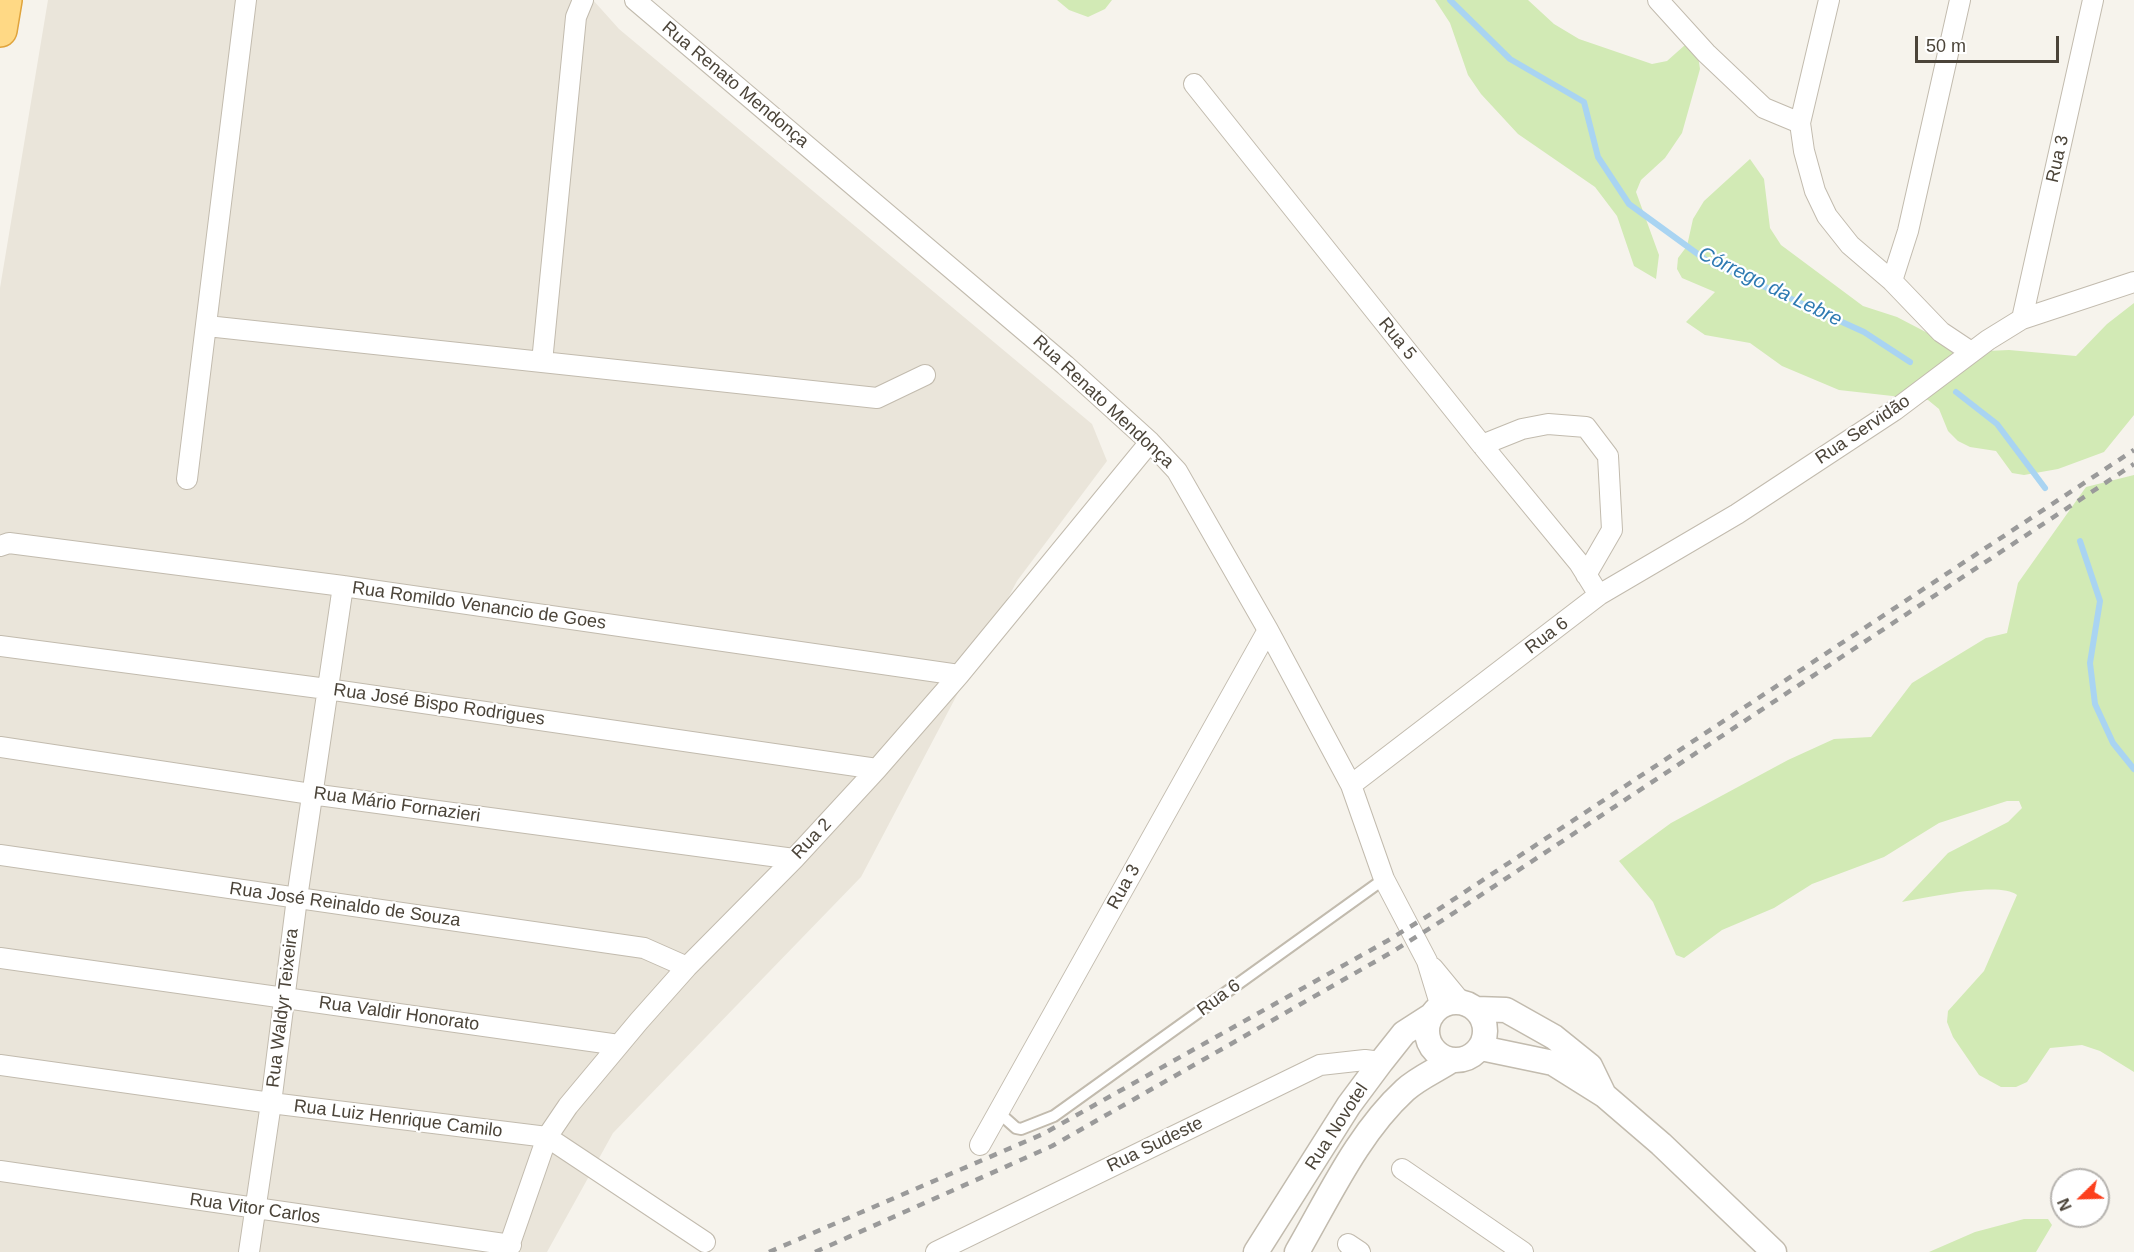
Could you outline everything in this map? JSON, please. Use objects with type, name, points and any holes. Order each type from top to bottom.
[{"type":"highway","points":[[0,30],[5,0]]},
{"type":"street","points":[[187,479],[246,0]]},
{"type":"street","points":[[542,362],[576,17],[583,0]]},
{"type":"street","name":"Rua Renato Mendonça","points":[[635,0],[1065,365],[1150,442],[1177,471],[1268,630],[1351,785],[1384,879],[1452,1008]]},
{"type":"street","points":[[1658,0],[1706,53],[1764,108],[1800,123]]},
{"type":"street","points":[[1829,0],[1800,123],[1804,151],[1815,191],[1827,216],[1850,245],[1892,281],[1941,332],[1971,352]]},
{"type":"street","points":[[1892,281],[1908,231],[1960,0]]},
{"type":"street","name":"Rua 3","points":[[2022,319],[2093,0]]},
{"type":"street","name":"Rua 5","points":[[1194,84],[1586,575],[1599,595]]},
{"type":"street","name":"Rua Servidão","points":[[1599,595],[1737,514],[1895,410],[1971,352],[2022,319],[2134,282]]},
{"type":"street","points":[[207,326],[877,398],[925,375]]},
{"type":"street","points":[[1482,446],[1522,429],[1548,423],[1586,427],[1608,456],[1612,530],[1586,575]]},
{"type":"street","name":"Rua 2","points":[[509,1249],[548,1137],[568,1106],[687,967],[794,860],[877,769],[959,675],[1150,442]]},
{"type":"street","name":"Rua Romildo Venancio de Goes","points":[[0,546],[9,543],[343,586],[959,675]]},
{"type":"street","name":"Rua Waldyr Teixeira","points":[[249,1252],[271,1103],[311,794],[343,586]]},
{"type":"street","name":"Rua 6","points":[[1351,785],[1599,595]]},
{"type":"street","name":"Rua 3","points":[[980,1145],[1268,630]]},
{"type":"street","name":"Rua José Bispo Rodrigues","points":[[0,646],[327,689],[877,769]]},
{"type":"street","name":"Rua Mário Fornazieri","points":[[0,747],[311,794],[794,860]]},
{"type":"street","name":"Rua José Reinaldo de Souza","points":[[0,855],[644,948],[687,967]]},
{"type":"street","name":"Rua Valdir Honorato","points":[[0,958],[619,1045]]},
{"type":"street","points":[[1452,1008],[1485,1023],[1486,1032],[1481,1048],[1468,1058],[1452,1060],[1437,1054],[1428,1040],[1428,1023],[1452,1008],[1506,1010],[1554,1037],[1590,1066],[1604,1095]]},
{"type":"street","name":"Rua Novotel","points":[[1256,1252],[1349,1105],[1404,1033],[1452,1008]]},
{"type":"street","points":[[1481,1048],[1553,1063],[1604,1095],[1661,1144],[1760,1247]]},
{"type":"street","name":"Rua Sudeste","points":[[936,1252],[1320,1065],[1365,1060],[1381,1062]]},
{"type":"street","name":"Rua Novotel","points":[[1297,1252],[1352,1158],[1382,1113],[1407,1088],[1452,1060]]},
{"type":"street","name":"Rua Luiz Henrique Camilo","points":[[0,1065],[271,1103],[548,1137]]},
{"type":"street","points":[[548,1137],[705,1242]]},
{"type":"street","points":[[1402,1169],[1523,1252]]},
{"type":"street","name":"Rua Vitor Carlos","points":[[0,1171],[509,1249]]},
{"type":"lane","name":"Rua 6","points":[[998,1112],[1016,1128],[1021,1129],[1054,1116],[1384,879]]},
{"type":"shaded area","points":[[48,0],[593,0],[619,29],[1092,424],[1107,461],[1017,581],[861,877],[613,1133],[547,1252],[0,1252],[0,288]]},
{"type":"green space","points":[[1057,0],[1112,0],[1105,9],[1088,17],[1069,10]]},
{"type":"green space","points":[[1435,0],[1528,0],[1554,24],[1579,39],[1652,64],[1667,61],[1685,45],[1697,49],[1700,69],[1682,133],[1665,158],[1641,180],[1636,192],[1659,255],[1656,279],[1634,266],[1617,216],[1595,187],[1518,134],[1481,94],[1468,75],[1450,23]]},
{"type":"green space","points":[[1750,159],[1764,179],[1770,228],[1781,245],[1863,306],[1897,317],[1964,352],[2009,350],[2076,356],[2107,324],[2134,303],[2134,415],[2104,452],[2058,469],[2024,475],[2012,473],[1996,451],[1970,447],[1958,441],[1948,431],[1939,409],[1928,400],[1839,390],[1782,366],[1750,343],[1705,335],[1686,322],[1715,292],[1682,278],[1677,269],[1678,258],[1687,246],[1693,219],[1704,201]]},
{"type":"green space","points":[[2134,475],[2134,1072],[2100,1051],[2082,1045],[2050,1048],[2027,1082],[2016,1087],[2001,1087],[1979,1075],[1953,1037],[1947,1022],[1948,1011],[1984,971],[2017,895],[2008,891],[1979,890],[1902,902],[1948,853],[2008,822],[2022,808],[2019,801],[2007,801],[1939,823],[1884,857],[1812,884],[1774,908],[1722,930],[1684,958],[1676,955],[1653,902],[1619,861],[1671,823],[1788,760],[1834,739],[1871,737],[1912,683],[1986,638],[2007,633],[2018,583],[2086,487]]},
{"type":"green space","points":[[2024,1219],[2048,1219],[2050,1222],[2050,1228],[2036,1252],[1929,1252],[1975,1232]]},
{"type":"waterway","name":"Córrego da Lebre","points":[[1450,0],[1510,59],[1584,102],[1598,157],[1629,204],[1706,260],[1864,332],[1910,362]]},
{"type":"waterway","name":"Córrego da Lebre","points":[[1956,392],[1997,424],[2045,488]]},
{"type":"waterway","name":"Córrego da Lebre","points":[[2080,541],[2100,601],[2090,663],[2095,704],[2113,743],[2134,769]]},
{"type":"railway","points":[[769,1252],[1043,1134],[1387,941],[1439,909],[2134,450]]},
{"type":"railway","points":[[815,1252],[1052,1146],[1392,952],[2134,464]]}]
